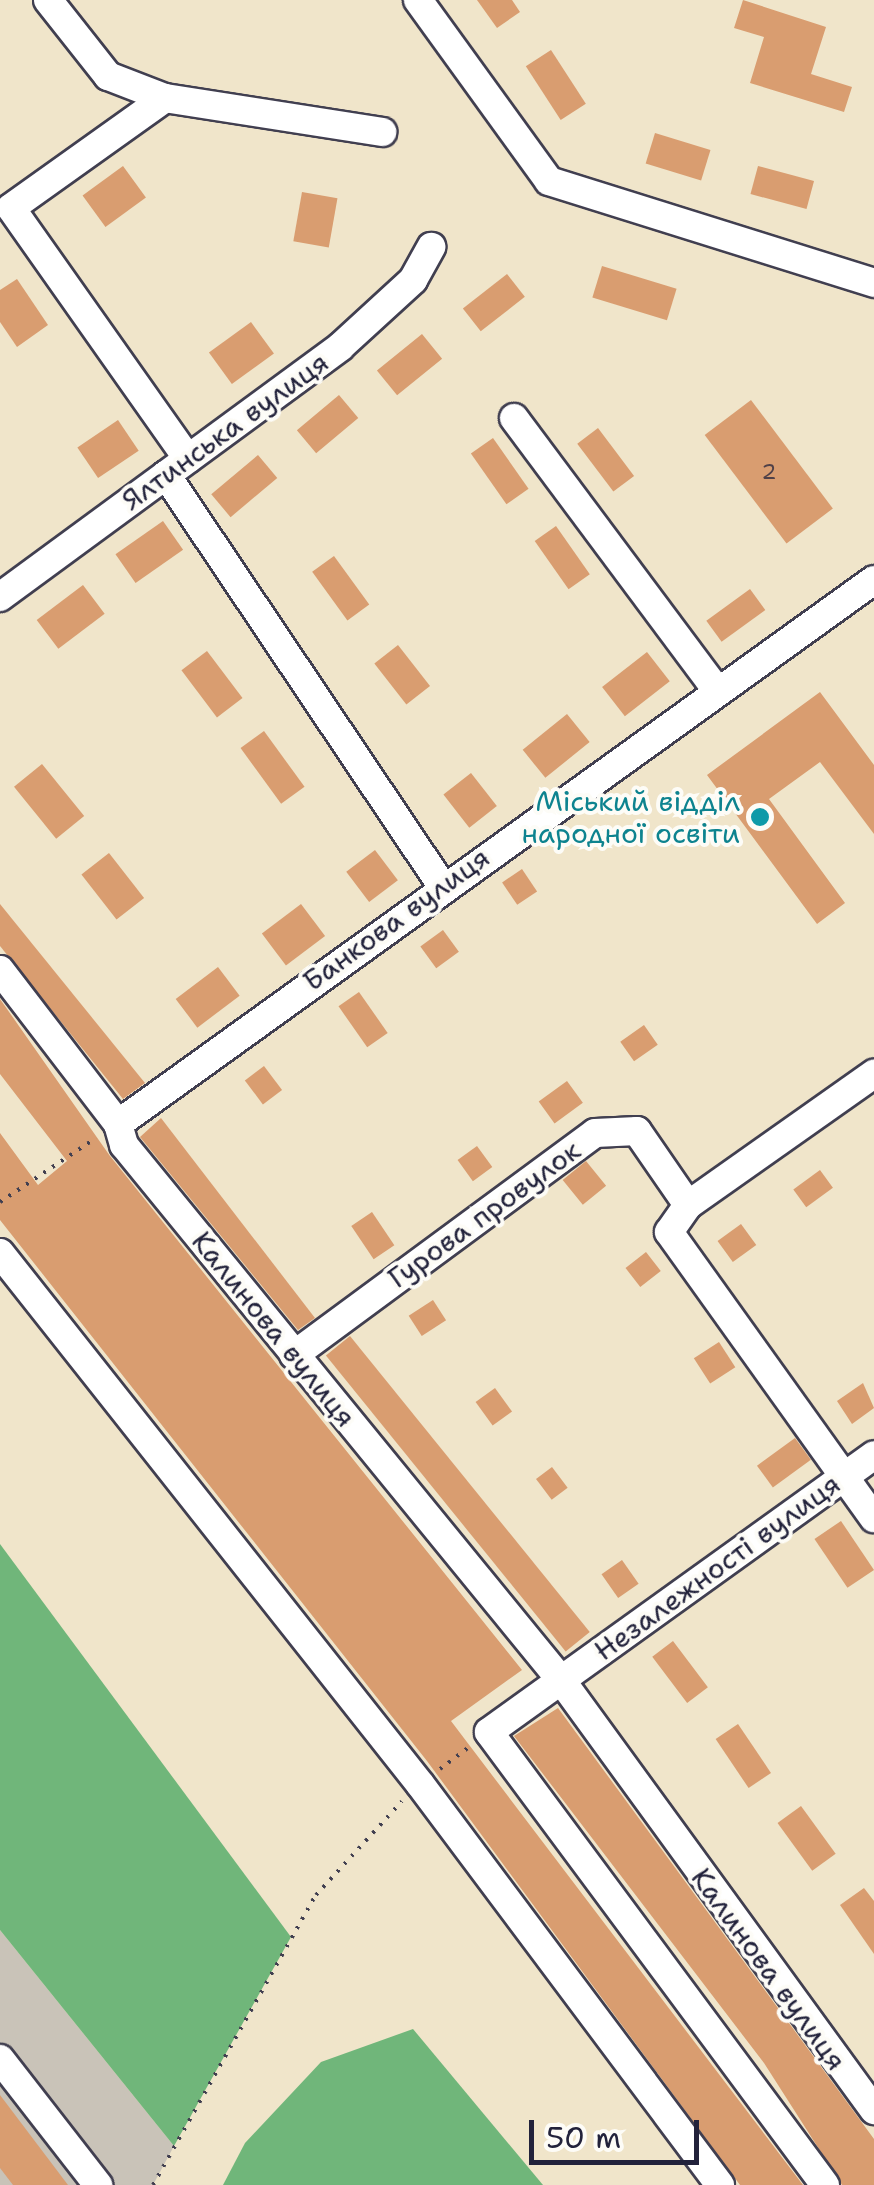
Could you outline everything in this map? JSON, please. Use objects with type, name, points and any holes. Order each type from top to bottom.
[{"type":"street","points":[[48,0],[108,76],[165,98],[382,132]]},
{"type":"street","points":[[418,0],[549,181],[874,283]]},
{"type":"street","points":[[165,98],[6,200],[441,884]]},
{"type":"street","name":"Ялтинська вулиця","points":[[0,597],[340,347],[412,280],[431,246]]},
{"type":"street","points":[[514,418],[717,690]]},
{"type":"street","name":"Банкова вулиця","points":[[118,1124],[441,884],[874,580]]},
{"type":"street","name":"Калинова вулиця","points":[[0,970],[118,1124],[124,1145],[562,1680],[874,2110]]},
{"type":"street","points":[[874,1074],[688,1205],[668,1232],[874,1518]]},
{"type":"street","name":"Гурова провулок","points":[[294,1355],[595,1133],[637,1131],[688,1205]]},
{"type":"street","points":[[0,1253],[420,1784],[720,2185]]},
{"type":"street","name":"Незалежності вулиця","points":[[562,1680],[874,1455]]},
{"type":"street","points":[[562,1680],[489,1732],[826,2185]]},
{"type":"street","points":[[0,2059],[98,2185]]},
{"type":"path","points":[[0,1202],[118,1124]]},
{"type":"path","points":[[153,2185],[316,1895],[420,1784],[489,1732]]},
{"type":"shaded area","points":[[0,1930],[174,2146],[153,2185],[0,2185]]},
{"type":"green space","points":[[0,1544],[291,1937],[174,2146],[0,1930]]},
{"type":"green space","points":[[413,2029],[543,2185],[223,2185],[245,2143],[321,2062]]},
{"type":"building","points":[[477,0],[512,0],[520,12],[497,28]]},
{"type":"building","points":[[743,0],[826,27],[811,74],[852,87],[844,112],[750,83],[764,37],[734,28]]},
{"type":"building","points":[[551,50],[586,104],[561,120],[526,66]]},
{"type":"building","points":[[655,133],[710,150],[701,181],[646,164]]},
{"type":"building","points":[[123,166],[146,198],[105,227],[83,195]]},
{"type":"building","points":[[758,166],[814,181],[807,209],[750,194]]},
{"type":"building","points":[[302,192],[337,198],[329,247],[293,241]]},
{"type":"building","points":[[602,266],[677,289],[667,320],[592,298]]},
{"type":"building","points":[[507,274],[525,297],[481,331],[463,308]]},
{"type":"building","points":[[17,279],[48,325],[17,347],[0,322],[0,290]]},
{"type":"building","points":[[251,322],[274,354],[232,384],[209,353]]},
{"type":"building","points":[[422,334],[442,359],[397,395],[377,371]]},
{"type":"building","points":[[339,395],[358,418],[316,453],[297,430]]},
{"type":"building","points":[[751,400],[833,509],[787,544],[705,435]]},
{"type":"building","points":[[118,420],[139,451],[98,478],[77,447]]},
{"type":"building","points":[[598,428],[634,476],[613,492],[577,444]]},
{"type":"building","points":[[493,438],[529,489],[506,504],[471,453]]},
{"type":"building","points":[[258,455],[277,478],[231,517],[211,494]]},
{"type":"building","points":[[163,521],[183,550],[136,583],[115,554]]},
{"type":"building","points":[[556,526],[590,574],[569,589],[535,541]]},
{"type":"building","points":[[334,556],[369,605],[347,620],[312,572]]},
{"type":"building","points":[[83,585],[105,614],[58,649],[37,620]]},
{"type":"building","points":[[750,589],[765,610],[722,642],[706,621]]},
{"type":"building","points":[[398,645],[430,686],[406,704],[374,663]]},
{"type":"building","points":[[207,651],[243,698],[217,717],[181,670]]},
{"type":"building","points":[[647,652],[670,681],[625,716],[602,687]]},
{"type":"building","name":"Міський відділ народної освіти","points":[[820,692],[874,765],[874,834],[820,762],[769,799],[845,903],[817,924],[707,775]]},
{"type":"building","points":[[567,714],[590,742],[545,778],[523,750]]},
{"type":"building","points":[[264,731],[305,787],[281,804],[241,748]]},
{"type":"building","points":[[42,764],[84,816],[56,839],[14,787]]},
{"type":"building","points":[[471,773],[497,806],[469,828],[443,795]]},
{"type":"building","points":[[375,850],[398,880],[369,902],[346,872]]},
{"type":"building","points":[[109,853],[144,898],[117,919],[81,875]]},
{"type":"building","points":[[522,869],[537,891],[517,905],[502,882]]},
{"type":"building","points":[[0,904],[145,1083],[123,1099],[0,946]]},
{"type":"building","points":[[301,904],[325,936],[286,965],[262,933]]},
{"type":"building","points":[[443,930],[459,952],[436,968],[420,946]]},
{"type":"building","points":[[218,967],[240,996],[197,1028],[176,999]]},
{"type":"building","points":[[359,992],[388,1033],[367,1047],[339,1006]]},
{"type":"building","points":[[0,999],[110,1156],[522,1670],[451,1721],[803,2185],[740,2185],[427,1761],[0,1220],[0,1133],[38,1185],[67,1161],[0,1074]]},
{"type":"building","points":[[644,1025],[658,1045],[634,1061],[620,1042]]},
{"type":"building","points":[[264,1066],[282,1090],[263,1104],[245,1080]]},
{"type":"building","points":[[567,1081],[583,1103],[555,1123],[539,1102]]},
{"type":"building","points":[[161,1118],[315,1318],[298,1330],[140,1137]]},
{"type":"building","points":[[477,1146],[492,1167],[473,1181],[458,1160]]},
{"type":"building","points":[[586,1161],[606,1186],[583,1205],[563,1180]]},
{"type":"building","points":[[820,1170],[833,1188],[806,1207],[793,1189]]},
{"type":"building","points":[[372,1212],[394,1245],[374,1259],[351,1226]]},
{"type":"building","points":[[741,1224],[756,1245],[733,1262],[718,1241]]},
{"type":"building","points":[[646,1252],[661,1271],[640,1287],[626,1268]]},
{"type":"building","points":[[433,1300],[446,1320],[422,1336],[409,1316]]},
{"type":"building","points":[[350,1336],[590,1632],[566,1652],[326,1356]]},
{"type":"building","points":[[719,1342],[735,1367],[710,1383],[694,1358]]},
{"type":"building","points":[[863,1383],[874,1408],[852,1424],[837,1401]]},
{"type":"building","points":[[495,1388],[512,1411],[493,1426],[476,1402]]},
{"type":"building","points":[[795,1438],[811,1460],[773,1487],[757,1466]]},
{"type":"building","points":[[552,1467],[568,1488],[552,1500],[536,1479]]},
{"type":"building","points":[[841,1521],[874,1570],[847,1588],[814,1539]]},
{"type":"building","points":[[622,1560],[639,1584],[618,1598],[602,1574]]},
{"type":"building","points":[[673,1641],[708,1687],[687,1703],[652,1657]]},
{"type":"building","points":[[558,1708],[874,2139],[874,2185],[842,2185],[764,2063],[514,1736]]},
{"type":"building","points":[[738,1724],[771,1773],[749,1788],[716,1739]]},
{"type":"building","points":[[801,1806],[836,1854],[812,1871],[778,1823]]},
{"type":"building","points":[[864,1888],[874,1901],[874,1954],[840,1905]]},
{"type":"building","points":[[0,2095],[68,2185],[13,2185],[0,2168]]},
{"type":"place","name":"Міський відділ народної освіти","points":[[760,817]]}]
